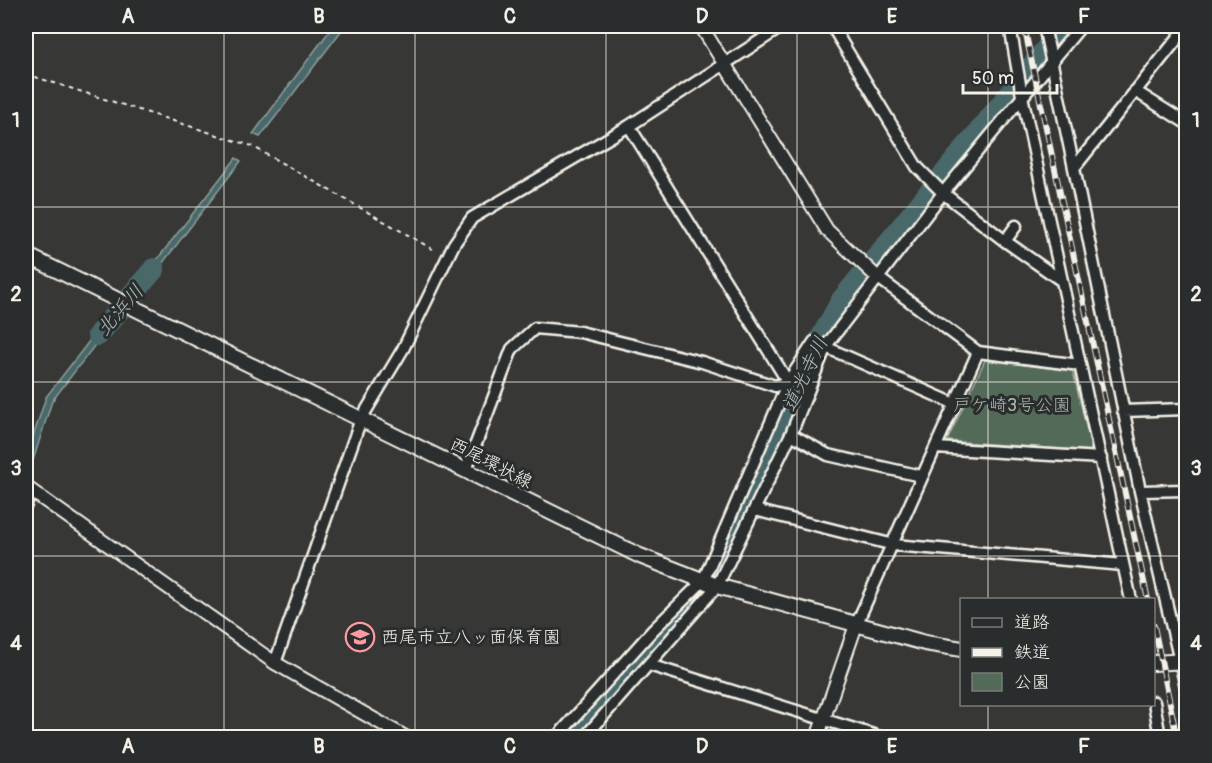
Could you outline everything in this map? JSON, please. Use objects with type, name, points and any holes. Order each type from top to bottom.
[{"type":"main road","name":"西尾環状線","points":[[26,255],[640,556],[710,583],[856,625],[925,643],[960,649]]},
{"type":"main road","points":[[1155,663],[1184,661]]},
{"type":"street","points":[[701,26],[827,230],[876,277],[978,352],[1080,365]]},
{"type":"street","points":[[276,663],[361,418],[403,349],[447,258],[472,218],[629,126],[783,26]]},
{"type":"street","points":[[832,26],[917,167],[942,193],[1005,241],[1062,280]]},
{"type":"street","points":[[1010,26],[1022,96],[1131,598]]},
{"type":"street","points":[[585,738],[649,665],[710,583],[755,510],[791,434],[826,346],[876,277],[942,193],[1081,26]]},
{"type":"street","points":[[1045,28],[1140,491],[1184,661],[1186,687]]},
{"type":"street","points":[[1074,168],[1186,28]]},
{"type":"street","points":[[1136,91],[1186,123]]},
{"type":"street","points":[[629,126],[788,382]]},
{"type":"street","points":[[1005,241],[1016,226]]},
{"type":"street","points":[[466,470],[512,349],[535,328],[580,332],[702,362],[775,386],[788,382]]},
{"type":"street","points":[[556,738],[653,630],[710,583],[788,382],[814,342],[955,404]]},
{"type":"street","points":[[817,738],[856,625],[894,545],[921,476],[936,448],[978,352]]},
{"type":"street","points":[[1124,411],[1186,409]]},
{"type":"street","points":[[791,434],[828,455],[921,476]]},
{"type":"street","points":[[936,448],[1101,458]]},
{"type":"street","points":[[26,505],[28,489],[276,663],[407,738]]},
{"type":"street","points":[[1140,491],[1186,490]]},
{"type":"street","points":[[755,510],[894,545],[1123,565]]},
{"type":"street","points":[[649,665],[883,738]]},
{"type":"street","points":[[1155,706],[1160,738]]},
{"type":"path","points":[[26,74],[252,146],[447,258]]},
{"type":"green space","name":"戸ケ崎3号公園","points":[[985,360],[1073,371],[1092,451],[947,441]]},
{"type":"water","points":[[333,26],[345,26],[260,137],[253,134]]},
{"type":"water","name":"北浜川","points":[[236,158],[241,161],[145,286],[142,295],[130,289],[138,284]]},
{"type":"water","name":"北浜川","points":[[110,308],[126,315],[114,320],[52,401],[30,470],[26,468],[26,458],[46,397],[107,318]]},
{"type":"waterway","name":"道光寺川","points":[[573,738],[695,602],[703,589],[775,441],[796,384],[842,300],[1065,26]]},
{"type":"waterway","name":"北浜川","points":[[98,335],[154,269]]},
{"type":"railway","points":[[1024,26],[1148,598]]},
{"type":"railway","points":[[1155,631],[1177,738]]},
{"type":"place","name":"西尾市立八ッ面保育園","points":[[360,637]]}]
